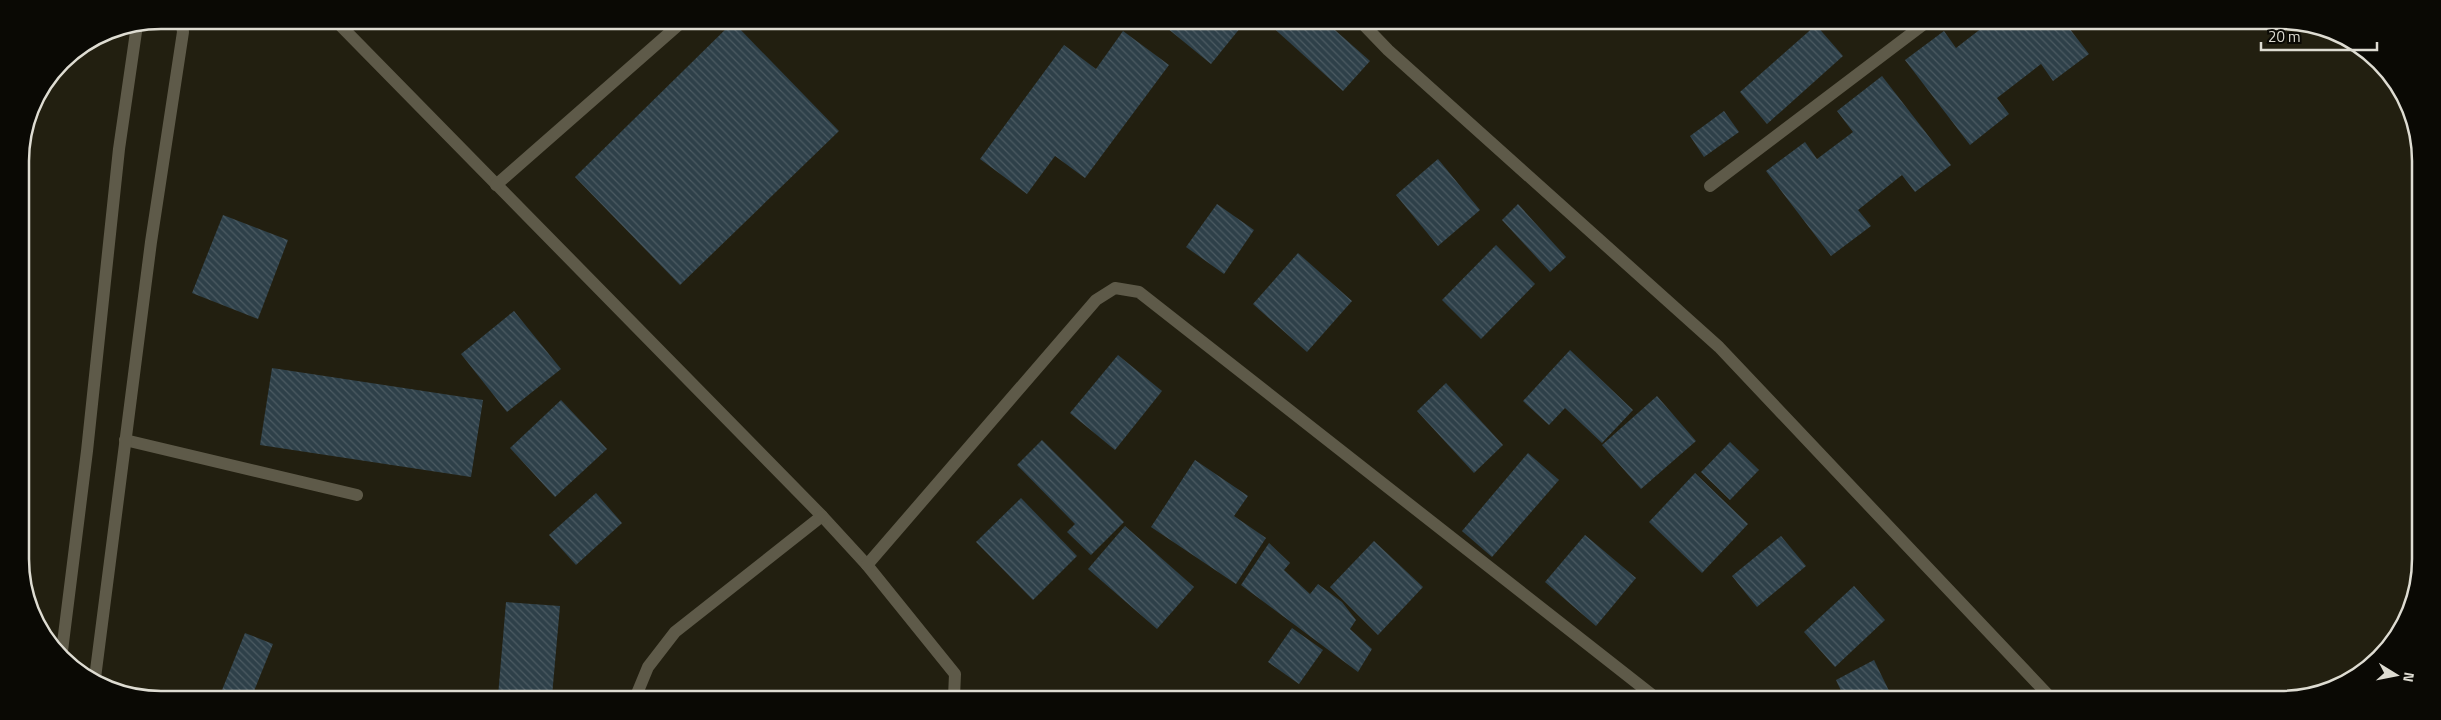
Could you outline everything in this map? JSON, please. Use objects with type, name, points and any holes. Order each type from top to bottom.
[{"type":"street","points":[[97,674],[125,440],[182,29]]},
{"type":"street","points":[[344,29],[822,516],[866,565],[955,674],[954,691]]},
{"type":"street","points":[[496,185],[674,29]]},
{"type":"street","points":[[1368,29],[1388,50],[1719,347],[2044,691]]},
{"type":"street","points":[[1710,186],[1917,29]]},
{"type":"street","points":[[63,646],[87,451],[119,149],[136,31]]},
{"type":"street","points":[[866,565],[1096,300],[1115,288],[1139,292],[1647,691]]},
{"type":"street","points":[[125,440],[356,495]]},
{"type":"street","points":[[638,691],[648,667],[675,632],[822,516]]},
{"type":"building","points":[[726,29],[740,29],[839,131],[680,285],[575,177]]},
{"type":"building","points":[[1168,29],[1239,29],[1211,64]]},
{"type":"building","points":[[1275,29],[1334,29],[1370,61],[1343,91]]},
{"type":"building","points":[[1811,29],[1819,29],[1843,56],[1767,124],[1740,92]]},
{"type":"building","points":[[1981,29],[2070,29],[2089,54],[2053,81],[2041,64],[1997,98],[2009,114],[1970,145],[1905,60],[1944,31],[1956,48]]},
{"type":"building","points":[[1123,31],[1169,65],[1085,178],[1055,156],[1027,194],[980,159],[1064,45],[1096,69]]},
{"type":"building","points":[[1882,76],[1951,165],[1915,192],[1902,175],[1858,210],[1871,226],[1831,256],[1766,171],[1805,142],[1817,159],[1853,132],[1837,111]]},
{"type":"building","points":[[1724,111],[1739,132],[1704,157],[1690,136]]},
{"type":"building","points":[[1438,159],[1480,210],[1438,246],[1396,195]]},
{"type":"building","points":[[1217,204],[1254,230],[1224,274],[1186,247]]},
{"type":"building","points":[[1518,204],[1566,257],[1550,272],[1502,220]]},
{"type":"building","points":[[223,215],[288,240],[258,319],[192,293]]},
{"type":"building","points":[[1496,245],[1535,284],[1481,339],[1442,300]]},
{"type":"building","points":[[1298,253],[1352,301],[1307,352],[1253,304]]},
{"type":"building","points":[[514,311],[561,369],[507,412],[461,354]]},
{"type":"building","points":[[1570,350],[1633,410],[1602,443],[1565,408],[1549,425],[1523,401]]},
{"type":"building","points":[[1118,355],[1162,391],[1115,450],[1070,413]]},
{"type":"building","points":[[272,368],[483,400],[471,477],[260,445]]},
{"type":"building","points":[[1446,383],[1503,445],[1474,473],[1417,411]]},
{"type":"building","points":[[1657,396],[1696,441],[1641,489],[1602,445]]},
{"type":"building","points":[[561,400],[607,449],[555,497],[510,448]]},
{"type":"building","points":[[1042,440],[1124,522],[1091,555],[1067,532],[1075,524],[1017,465]]},
{"type":"building","points":[[1730,442],[1759,470],[1730,500],[1701,472]]},
{"type":"building","points":[[1528,453],[1559,480],[1492,557],[1462,531]]},
{"type":"building","points":[[1195,460],[1248,496],[1234,516],[1266,538],[1236,584],[1151,527]]},
{"type":"building","points":[[1695,473],[1748,524],[1702,573],[1649,522]]},
{"type":"building","points":[[596,493],[622,523],[576,565],[549,535]]},
{"type":"building","points":[[1021,498],[1077,556],[1033,600],[976,542]]},
{"type":"building","points":[[1125,526],[1194,587],[1157,629],[1088,569]]},
{"type":"building","points":[[1585,535],[1636,578],[1596,626],[1545,582]]},
{"type":"building","points":[[1781,536],[1806,566],[1757,607],[1732,576]]},
{"type":"building","points":[[1374,541],[1423,587],[1378,635],[1330,587]]},
{"type":"building","points":[[1269,543],[1290,563],[1284,570],[1310,594],[1318,584],[1342,602],[1356,620],[1350,629],[1372,649],[1358,672],[1241,585]]},
{"type":"building","points":[[1854,586],[1885,620],[1835,667],[1804,632]]},
{"type":"building","points":[[506,602],[560,606],[552,691],[498,691]]},
{"type":"building","points":[[1292,628],[1323,650],[1299,684],[1268,662]]},
{"type":"building","points":[[245,633],[273,644],[254,691],[222,691]]},
{"type":"building","points":[[1874,660],[1889,691],[1841,691],[1836,680]]}]
